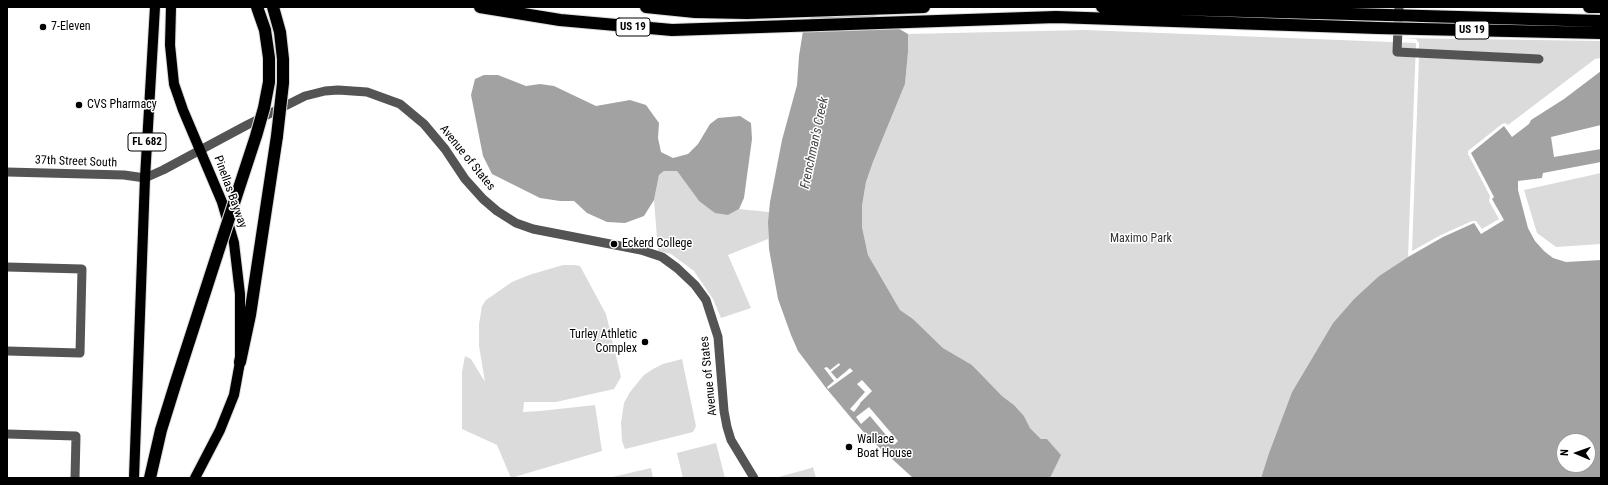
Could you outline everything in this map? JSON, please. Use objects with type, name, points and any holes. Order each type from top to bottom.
[{"type":"highway","points":[[150,478],[158,443],[173,392],[264,108],[269,82],[269,58],[265,30],[258,7]]},
{"type":"highway","points":[[240,362],[250,315],[277,136],[283,84],[283,59],[280,32],[273,7]]},
{"type":"highway","name":"US 19","points":[[480,7],[560,20],[635,28],[707,30],[1056,17],[1378,28],[1601,33]]},
{"type":"highway","points":[[646,7],[695,12],[786,13],[924,7]]},
{"type":"highway","points":[[1102,7],[1398,11],[1601,21]]},
{"type":"highway","points":[[1590,7],[1601,7]]},
{"type":"main road","name":"FL 682","points":[[134,478],[145,178],[155,7]]},
{"type":"main road","name":"Pinellas Bayway","points":[[171,7],[170,45],[174,84],[183,110],[222,202],[234,243],[240,294],[240,362],[234,395],[220,430],[196,478]]},
{"type":"street","points":[[1398,11],[1397,52],[1539,59]]},
{"type":"street","name":"Avenue of States","points":[[145,178],[305,96],[325,91],[338,90],[367,92],[400,104],[418,119],[445,149],[465,179],[483,199],[497,211],[516,223],[533,229],[641,250],[662,257],[677,268],[695,285],[706,300],[718,337],[724,411],[727,427],[731,440],[754,478]]},
{"type":"street","name":"37th Street South","points":[[7,172],[145,178]]},
{"type":"street","points":[[7,267],[82,269],[80,353],[7,351]]},
{"type":"street","points":[[7,434],[76,436],[75,478]]},
{"type":"green space","name":"Maximo Park","points":[[1085,30],[1416,43],[1408,257],[1379,276],[1354,299],[1333,323],[1292,392],[1261,478],[1050,478],[1060,454],[1047,439],[1041,439],[1030,428],[1024,416],[1014,405],[1002,396],[972,365],[943,348],[913,319],[900,310],[868,255],[862,227],[862,206],[866,182],[905,84],[908,34]]},
{"type":"green space","points":[[1402,38],[1601,41],[1601,58],[1595,59],[1508,125],[1505,123],[1502,124],[1468,151],[1468,154],[1490,196],[1489,201],[1499,219],[1482,229],[1476,221],[1472,221],[1441,235],[1412,251],[1419,56],[1542,63],[1543,55],[1419,49],[1419,43],[1416,39]]},
{"type":"green space","points":[[664,171],[677,171],[699,201],[728,215],[739,209],[769,212],[768,239],[728,255],[751,308],[721,318],[713,299],[694,271],[671,254],[658,251],[654,200],[659,175]]},
{"type":"green space","points":[[1601,173],[1601,244],[1556,247],[1537,233],[1524,190]]},
{"type":"green space","points":[[563,265],[580,266],[606,314],[621,377],[614,389],[556,402],[524,402],[523,412],[595,405],[602,451],[511,478],[497,445],[462,429],[462,372],[465,356],[471,359],[485,382],[479,346],[479,324],[482,306],[486,300],[512,282],[529,275]]},
{"type":"green space","points":[[682,359],[696,426],[693,432],[625,449],[622,441],[621,423],[624,403],[630,392],[644,375],[653,369],[663,364]]},
{"type":"green space","points":[[716,443],[725,478],[683,478],[677,453]]},
{"type":"green space","points":[[813,467],[816,478],[775,478],[811,468]]},
{"type":"green space","points":[[651,468],[653,478],[608,478]]},
{"type":"water","name":"Frenchman's Creek","points":[[817,7],[861,7],[908,34],[905,84],[866,182],[862,206],[862,227],[868,255],[900,310],[913,319],[943,348],[972,365],[1002,396],[1014,405],[1024,416],[1030,428],[1041,439],[1047,439],[1061,455],[1050,478],[913,478],[869,438],[826,388],[798,351],[778,299],[769,249],[768,222],[770,202],[782,140],[797,85],[799,56],[803,31]]},
{"type":"water","points":[[1601,71],[1601,125],[1551,137],[1554,157],[1601,149],[1601,162],[1543,173],[1542,178],[1518,181],[1518,190],[1528,228],[1535,241],[1544,251],[1553,258],[1566,262],[1601,260],[1601,478],[1261,478],[1292,392],[1333,323],[1354,299],[1379,276],[1443,237],[1474,223],[1481,234],[1504,220],[1492,199],[1494,197],[1471,153],[1504,126],[1512,137],[1529,124],[1531,120],[1564,99]]},
{"type":"water","points":[[484,75],[498,75],[526,86],[540,84],[554,86],[596,106],[630,100],[646,105],[659,123],[658,138],[661,152],[673,158],[688,154],[698,144],[710,124],[718,118],[740,116],[751,123],[752,139],[744,198],[739,209],[728,215],[715,213],[699,201],[677,171],[664,171],[659,175],[654,200],[644,216],[625,223],[607,222],[587,213],[574,201],[560,201],[540,198],[492,174],[483,156],[471,95],[475,79]]},
{"type":"pier","points":[[839,363],[840,365],[831,372],[837,379],[850,368],[853,371],[828,389],[827,387],[834,381],[824,368],[827,367],[830,370]]},
{"type":"pier","points":[[862,380],[872,391],[860,403],[854,412],[850,409],[865,392],[857,384]]},
{"type":"pier","points":[[869,407],[898,441],[894,445],[887,438],[883,441],[882,440],[886,435],[870,416],[861,424],[856,417]]},
{"type":"place","name":"7-Eleven","points":[[43,27]]},
{"type":"place","name":"CVS Pharmacy","points":[[79,105]]},
{"type":"place","name":"Eckerd College","points":[[614,244]]},
{"type":"place","name":"Turley Athletic Complex","points":[[645,342]]},
{"type":"place","name":"Wallace Boat House","points":[[849,447]]}]
